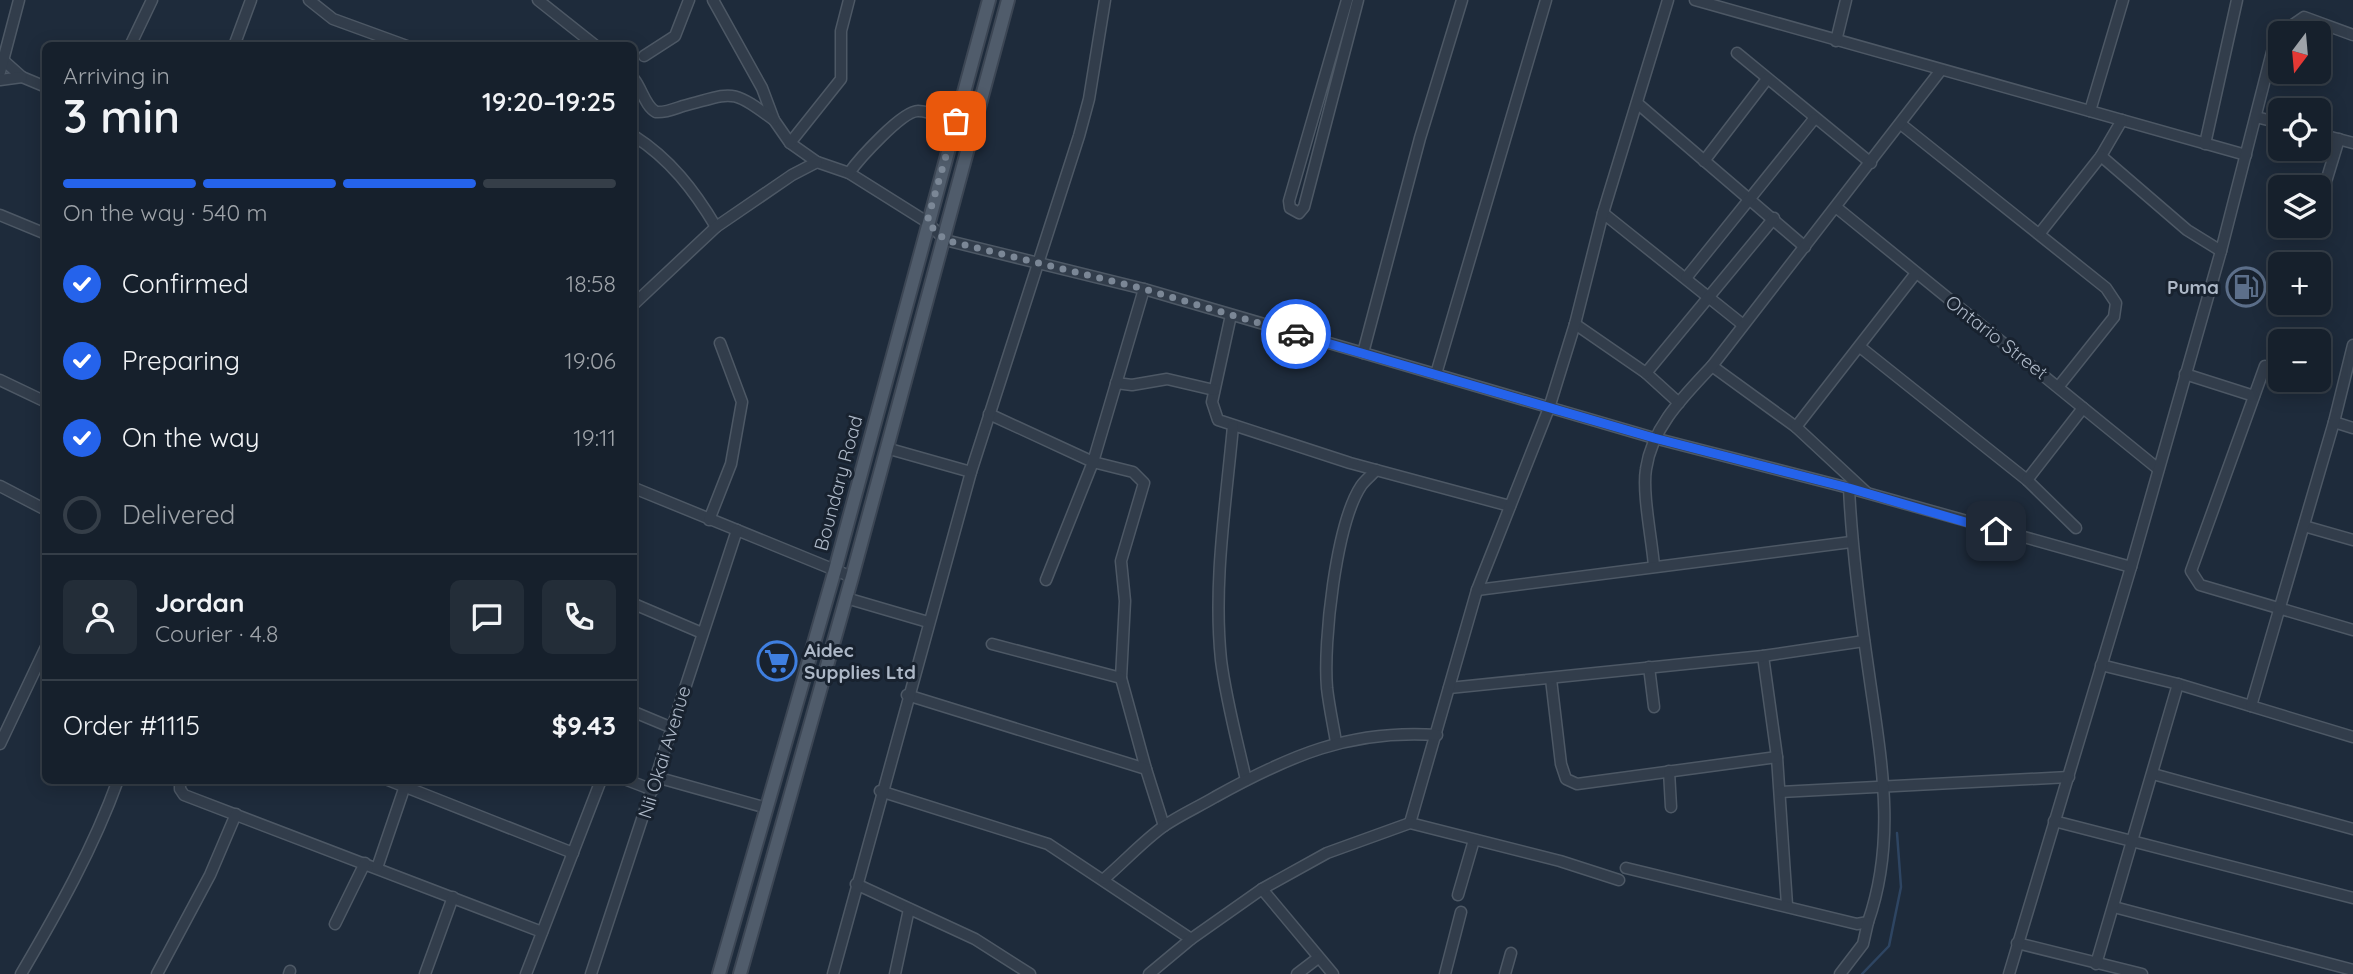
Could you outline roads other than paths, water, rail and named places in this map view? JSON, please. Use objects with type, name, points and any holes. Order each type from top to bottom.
[{"type":"main road","name":"Boundary Road","points":[[719,974],[835,570],[989,0]]},
{"type":"main road","name":"Boundary Road","points":[[740,974],[945,240],[1008,0]]},
{"type":"street","points":[[0,72],[19,0]]},
{"type":"street","points":[[132,42],[152,0]]},
{"type":"street","points":[[235,42],[251,0]]},
{"type":"street","points":[[309,0],[333,19],[396,42]]},
{"type":"street","points":[[538,0],[591,42]]},
{"type":"street","points":[[644,56],[675,36],[689,0]]},
{"type":"street","points":[[713,0],[762,88],[774,120],[790,143],[817,162],[849,173],[927,222],[945,240],[1144,289],[1654,438],[1849,488],[2131,568]]},
{"type":"street","points":[[790,143],[841,79],[841,31],[849,0]]},
{"type":"street","points":[[833,974],[880,791],[971,472],[1089,99],[1105,0]]},
{"type":"street","points":[[1347,0],[1289,201],[1290,208],[1299,213],[1304,207],[1358,0]]},
{"type":"street","points":[[1363,353],[1420,138],[1462,0]]},
{"type":"street","points":[[1436,374],[1546,0]]},
{"type":"street","points":[[1410,822],[1477,590],[1549,408],[1575,324],[1603,213],[1668,0]]},
{"type":"street","points":[[1695,0],[1725,5],[1836,41],[2246,155]]},
{"type":"street","points":[[1836,41],[1846,0]]},
{"type":"street","points":[[2090,111],[2123,0]]},
{"type":"street","points":[[2205,144],[2237,0]]},
{"type":"street","points":[[2298,21],[2304,17],[2315,21]]},
{"type":"street","points":[[2331,27],[2353,35]]},
{"type":"street","points":[[1737,53],[1814,119],[1871,163]]},
{"type":"street","points":[[3,60],[22,77],[42,85]]},
{"type":"street","points":[[2009,974],[2131,568],[2157,468],[2221,251],[2268,68]]},
{"type":"street","points":[[1654,566],[1646,471],[1654,438],[1679,402],[1712,366],[1741,324],[1902,125],[1941,70]]},
{"type":"street","points":[[0,80],[22,77]]},
{"type":"street","points":[[1704,161],[1767,79]]},
{"type":"street","points":[[637,83],[645,94],[649,107],[656,112],[692,104],[707,97],[733,94],[774,120]]},
{"type":"street","points":[[1637,103],[1805,247]]},
{"type":"street","points":[[849,173],[862,156],[909,114],[920,111],[956,121]]},
{"type":"street","points":[[2256,117],[2268,120]]},
{"type":"street","points":[[1686,278],[1814,119]]},
{"type":"street","points":[[2040,233],[2102,156],[2122,120]]},
{"type":"street","points":[[1902,125],[2040,233],[2106,288],[2116,303],[2114,317],[2059,386]]},
{"type":"street","points":[[637,137],[674,168],[696,194],[716,227]]},
{"type":"street","points":[[2331,137],[2353,143]]},
{"type":"street","points":[[2328,175],[2339,139]]},
{"type":"street","points":[[2102,156],[2187,230],[2221,251]]},
{"type":"street","points":[[637,301],[716,227],[792,175],[817,162]]},
{"type":"street","name":"Ontario Street","points":[[1836,208],[2157,468]]},
{"type":"street","points":[[1603,213],[1741,324]]},
{"type":"street","points":[[0,215],[42,232]]},
{"type":"street","points":[[1646,373],[1774,218]]},
{"type":"street","points":[[1797,427],[1916,273]]},
{"type":"street","points":[[1046,580],[1093,462],[1144,289]]},
{"type":"street","points":[[1231,315],[1214,390],[1213,413],[1218,420],[1350,463],[1510,506]]},
{"type":"street","points":[[1575,324],[1646,373],[1679,402]]},
{"type":"street","points":[[709,520],[731,464],[743,402],[720,343]]},
{"type":"street","points":[[2251,706],[2334,422],[2353,345]]},
{"type":"street","points":[[1860,347],[2026,480],[2076,528]]},
{"type":"street","points":[[1712,366],[1797,427],[1869,495]]},
{"type":"street","points":[[2265,366],[2191,570],[2200,585],[2353,630]]},
{"type":"street","points":[[2185,374],[2254,396]]},
{"type":"street","points":[[1116,383],[1132,385],[1167,379],[1214,390]]},
{"type":"street","points":[[0,380],[42,400]]},
{"type":"street","points":[[2026,480],[2083,408]]},
{"type":"street","points":[[989,414],[1093,462],[1133,472],[1144,483],[1121,561],[1125,601],[1121,678],[1164,826]]},
{"type":"street","points":[[2334,422],[2353,428]]},
{"type":"street","points":[[1233,426],[1219,618],[1227,699],[1246,780]]},
{"type":"street","points":[[886,448],[971,472]]},
{"type":"street","points":[[1350,463],[1362,485]]},
{"type":"street","points":[[1336,742],[1327,688],[1326,645],[1339,557],[1350,513],[1362,485],[1376,470]]},
{"type":"street","points":[[0,486],[42,508]]},
{"type":"street","points":[[1840,974],[1863,944],[1885,858],[1885,789],[1851,542],[1849,488]]},
{"type":"street","points":[[637,489],[852,577]]},
{"type":"street","points":[[2304,526],[2353,540]]},
{"type":"street","name":"Nii Okai Avenue","points":[[591,974],[653,790],[670,727],[737,530]]},
{"type":"street","points":[[1477,590],[1851,542]]},
{"type":"street","points":[[846,598],[928,622]]},
{"type":"street","points":[[637,605],[702,633]]},
{"type":"street","points":[[1449,688],[1763,656],[1864,641]]},
{"type":"street","points":[[992,644],[1121,678]]},
{"type":"street","points":[[0,744],[42,655]]},
{"type":"street","points":[[1763,656],[1777,757],[1787,905]]},
{"type":"street","points":[[2101,665],[2178,684],[2353,737]]},
{"type":"street","points":[[1649,667],[1654,707]]},
{"type":"street","points":[[1551,679],[1560,764],[1566,779],[1577,784],[1777,757]]},
{"type":"street","points":[[2096,964],[2178,684]]},
{"type":"street","points":[[907,695],[1146,769]]},
{"type":"street","points":[[637,713],[670,727]]},
{"type":"street","points":[[1104,879],[1164,826],[1246,780],[1336,742],[1408,733],[1437,735]]},
{"type":"street","points":[[1669,771],[1671,807]]},
{"type":"street","points":[[2153,775],[2353,830]]},
{"type":"street","points":[[656,777],[767,808]]},
{"type":"street","points":[[1780,792],[1885,789],[2069,777]]},
{"type":"street","points":[[21,974],[63,904],[103,823],[117,784]]},
{"type":"street","points":[[180,784],[184,795],[542,932]]},
{"type":"street","points":[[377,867],[406,784],[573,853]]},
{"type":"street","points":[[526,974],[599,784]]},
{"type":"street","points":[[637,784],[653,790]]},
{"type":"street","points":[[880,791],[1048,844],[1191,939]]},
{"type":"street","points":[[157,974],[210,875],[236,814]]},
{"type":"street","points":[[2054,821],[2353,898]]},
{"type":"street","points":[[1149,974],[1191,939],[1262,889],[1327,853],[1410,822],[1560,861],[1619,880]]},
{"type":"street","points":[[1458,895],[1474,839]]},
{"type":"street","points":[[335,924],[365,863]]},
{"type":"street","points":[[1626,868],[1857,924],[1868,922]]},
{"type":"street","points":[[856,884],[975,939],[1030,974]]},
{"type":"street","points":[[1262,889],[1333,974]]},
{"type":"street","points":[[425,974],[453,897]]},
{"type":"street","points":[[2114,907],[2353,970]]},
{"type":"street","points":[[895,974],[909,909]]},
{"type":"street","points":[[1445,974],[1461,912]]},
{"type":"street","points":[[2017,943],[2142,974]]},
{"type":"street","points":[[1506,974],[1511,953]]},
{"type":"street","points":[[1297,974],[1318,958]]},
{"type":"waterway","points":[[1862,974],[1889,946],[1901,887],[1897,833]]},
{"type":"place","name":"Puma","points":[[2246,287]]},
{"type":"place","name":"Aidec Supplies Ltd","points":[[777,661]]}]
